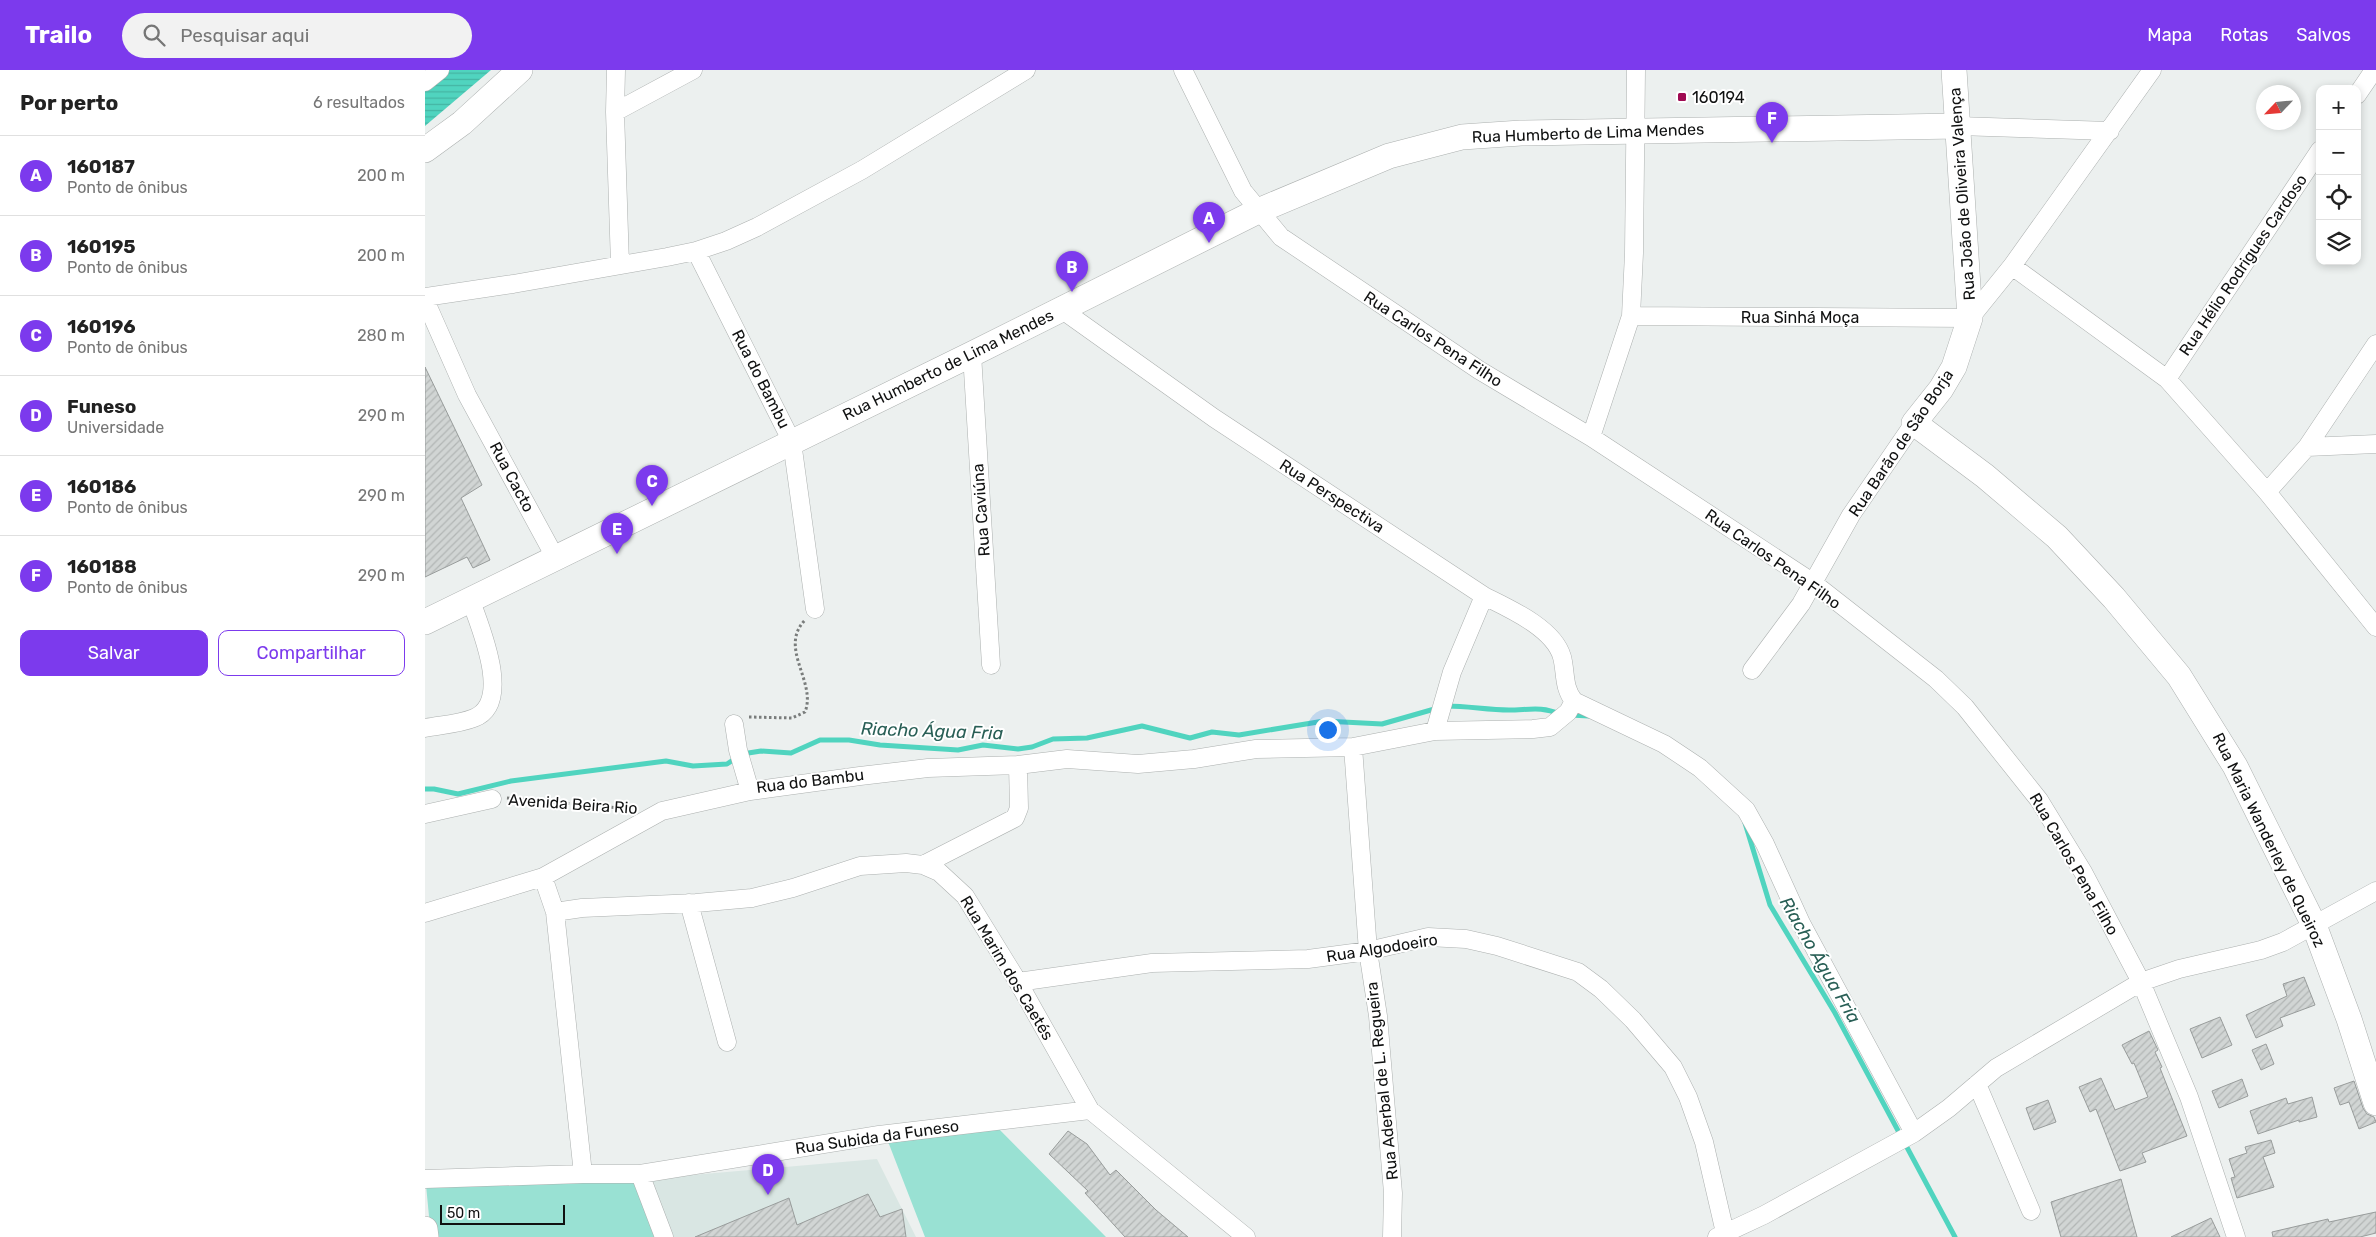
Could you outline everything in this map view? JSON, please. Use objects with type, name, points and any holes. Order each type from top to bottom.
[{"type":"street","points":[[425,82],[440,70]]},
{"type":"street","points":[[425,150],[455,129],[521,70]]},
{"type":"street","points":[[616,70],[615,112],[619,264]]},
{"type":"street","points":[[615,112],[693,70]]},
{"type":"street","points":[[425,298],[696,251],[757,228],[862,170],[1025,70]]},
{"type":"street","name":"Rua Carlos Pena Filho","points":[[1183,70],[1231,169],[1258,211],[1281,237],[1479,370],[1591,437],[1812,582],[1936,679],[1965,708],[2039,800],[2083,872],[2141,982],[2189,1097],[2236,1237]]},
{"type":"street","points":[[1591,437],[1631,316],[1634,253],[1636,70]]},
{"type":"street","name":"Rua João de Oliveira Valença","points":[[1954,70],[1970,318]]},
{"type":"street","name":"Rua Barão de São Borja","points":[[1752,670],[1801,604],[1851,515],[1914,423],[1941,389],[1954,367],[1970,318],[2012,266],[2152,70]]},
{"type":"street","points":[[2361,89],[2374,70]]},
{"type":"street","name":"Rua Humberto de Lima Mendes","points":[[425,622],[972,354],[1258,211],[1389,156],[1447,141],[1521,133],[1636,129],[1958,126],[2110,131]]},
{"type":"street","name":"Rua Hélio Rodrigues Cardoso","points":[[2167,379],[2316,156]]},
{"type":"street","name":"Rua do Bambu","points":[[696,251],[792,442],[815,609]]},
{"type":"street","points":[[2012,266],[2167,379],[2267,492],[2376,626]]},
{"type":"street","name":"Rua Cacto","points":[[425,298],[467,395],[556,559]]},
{"type":"street","name":"Rua Perspectiva","points":[[1061,309],[1214,418],[1484,596],[1528,619],[1556,646],[1561,655],[1571,707]]},
{"type":"street","name":"Rua Sinhá Moça","points":[[1631,316],[1970,318]]},
{"type":"street","points":[[2267,492],[2307,447],[2376,344]]},
{"type":"street","name":"Rua Caviúna","points":[[972,354],[991,665]]},
{"type":"street","name":"Rua Maria Wanderley de Queiroz","points":[[1914,423],[1985,476],[2057,537],[2115,598],[2179,676],[2235,766],[2314,925],[2349,1019],[2376,1103]]},
{"type":"street","points":[[2307,447],[2376,444]]},
{"type":"street","points":[[1436,727],[1452,672],[1484,596]]},
{"type":"street","points":[[425,728],[475,718],[488,706],[493,686],[491,667],[487,648],[471,601]]},
{"type":"street","points":[[1353,747],[1436,727],[1550,726],[1571,707],[1664,744],[1701,768],[1746,810],[1765,844],[1801,923],[1913,1133]]},
{"type":"street","name":"Rua do Bambu","points":[[734,724],[741,758],[751,791],[928,768],[1018,765],[1067,759],[1138,764],[1194,759],[1256,748],[1353,747]]},
{"type":"street","name":"Rua Aderbal de L. Regueira","points":[[1353,747],[1367,951],[1378,1016],[1386,1103],[1393,1193],[1392,1237]]},
{"type":"street","points":[[923,865],[1015,818],[1019,808],[1018,765]]},
{"type":"street","points":[[425,913],[543,877],[662,810],[751,791]]},
{"type":"street","name":"Avenida Beira Rio","points":[[425,814],[492,799]]},
{"type":"street","name":"Rua Marim dos Caetés","points":[[555,912],[591,907],[752,898],[793,888],[860,866],[906,863],[923,865],[939,872],[965,896],[1018,982],[1090,1110],[1246,1237]]},
{"type":"street","points":[[543,877],[555,912],[583,1174]]},
{"type":"street","points":[[1723,1235],[1764,1215],[1913,1133],[1949,1108],[2021,1051],[2141,982],[2179,969],[2261,950],[2283,942],[2376,891]]},
{"type":"street","points":[[689,903],[727,1042]]},
{"type":"street","name":"Rua Algodoeiro","points":[[1018,982],[1152,963],[1308,960],[1367,951],[1428,938],[1467,939],[1497,946],[1578,972],[1601,989],[1659,1049],[1673,1067],[1688,1096],[1704,1142],[1723,1235]]},
{"type":"street","points":[[1977,1084],[2031,1211]]},
{"type":"street","name":"Rua Subida da Funeso","points":[[425,1180],[583,1174],[640,1174],[879,1135],[1090,1110]]},
{"type":"street","points":[[640,1174],[664,1237]]},
{"type":"street","points":[[425,1229],[426,1237]]},
{"type":"path","points":[[734,724],[737,719],[745,717],[792,718],[805,712],[807,695],[795,644],[799,627],[815,609]]},
{"type":"path","name":"Avenida Beira Rio","points":[[492,799],[518,798],[594,808],[662,810]]},
{"type":"shaded area","points":[[449,70],[491,70],[425,126],[425,91]]},
{"type":"shaded area","points":[[994,1124],[1106,1237],[925,1237],[887,1139]]},
{"type":"shaded area","points":[[877,1159],[916,1237],[658,1237],[635,1180]]},
{"type":"shaded area","points":[[631,1173],[661,1237],[431,1237],[426,1185]]},
{"type":"building","points":[[425,367],[482,485],[461,498],[490,560],[473,568],[467,557],[425,577]]},
{"type":"building","points":[[2304,977],[2315,1005],[2280,1018],[2283,1026],[2256,1038],[2246,1015],[2287,996],[2283,984]]},
{"type":"building","points":[[2220,1017],[2232,1045],[2202,1058],[2190,1029]]},
{"type":"building","points":[[2149,1031],[2158,1050],[2155,1052],[2162,1067],[2160,1068],[2187,1136],[2142,1153],[2146,1162],[2120,1171],[2096,1109],[2090,1112],[2079,1087],[2101,1078],[2115,1110],[2148,1097],[2134,1063],[2132,1064],[2122,1045]]},
{"type":"building","points":[[2266,1044],[2274,1064],[2261,1070],[2252,1050]]},
{"type":"building","points":[[2242,1079],[2248,1096],[2219,1108],[2212,1091]]},
{"type":"building","points":[[2354,1081],[2363,1108],[2367,1114],[2374,1117],[2376,1122],[2359,1129],[2349,1102],[2340,1105],[2334,1088]]},
{"type":"building","points":[[2312,1097],[2317,1117],[2299,1122],[2299,1120],[2258,1134],[2250,1111],[2286,1098],[2288,1104]]},
{"type":"building","points":[[2048,1100],[2056,1122],[2034,1130],[2026,1108]]},
{"type":"building","points":[[1068,1131],[1087,1144],[1110,1175],[1116,1170],[1156,1210],[1188,1237],[1125,1237],[1085,1193],[1088,1191],[1049,1154]]},
{"type":"building","points":[[2271,1140],[2275,1153],[2263,1157],[2274,1187],[2237,1198],[2231,1178],[2235,1177],[2229,1159],[2247,1153],[2245,1147]]},
{"type":"building","points":[[2121,1179],[2137,1237],[2061,1237],[2051,1202]]},
{"type":"building","points":[[868,1194],[880,1217],[902,1209],[906,1237],[695,1237],[789,1198],[797,1225]]},
{"type":"building","points":[[2376,1212],[2376,1233],[2360,1237],[2273,1237],[2272,1232],[2328,1219],[2329,1222]]},
{"type":"building","points":[[2211,1218],[2220,1237],[2171,1237]]},
{"type":"waterway","name":"Riacho Água Fria","points":[[1447,706],[1501,710],[1541,709],[1559,714]]},
{"type":"waterway","name":"Riacho Água Fria","points":[[425,789],[458,794],[511,781],[666,761],[693,766],[727,764],[742,754],[761,751],[791,753],[820,740],[849,740],[880,745],[958,750],[983,745],[1018,749],[1032,747],[1053,739],[1087,738],[1142,726],[1190,738],[1212,732],[1239,735],[1324,721],[1382,724],[1438,708]]},
{"type":"waterway","name":"Riacho Água Fria","points":[[1570,715],[1589,716]]},
{"type":"waterway","name":"Riacho Água Fria","points":[[1745,823],[1770,905],[1835,1013],[1955,1237]]},
{"type":"place","name":"160194","points":[[1682,97]]},
{"type":"place","name":"160188","points":[[1772,143]]},
{"type":"place","name":"160187","points":[[1209,243]]},
{"type":"place","name":"160195","points":[[1072,292]]},
{"type":"place","name":"160196","points":[[652,506]]},
{"type":"place","name":"160186","points":[[617,554]]},
{"type":"place","name":"Funeso","points":[[768,1195]]}]
